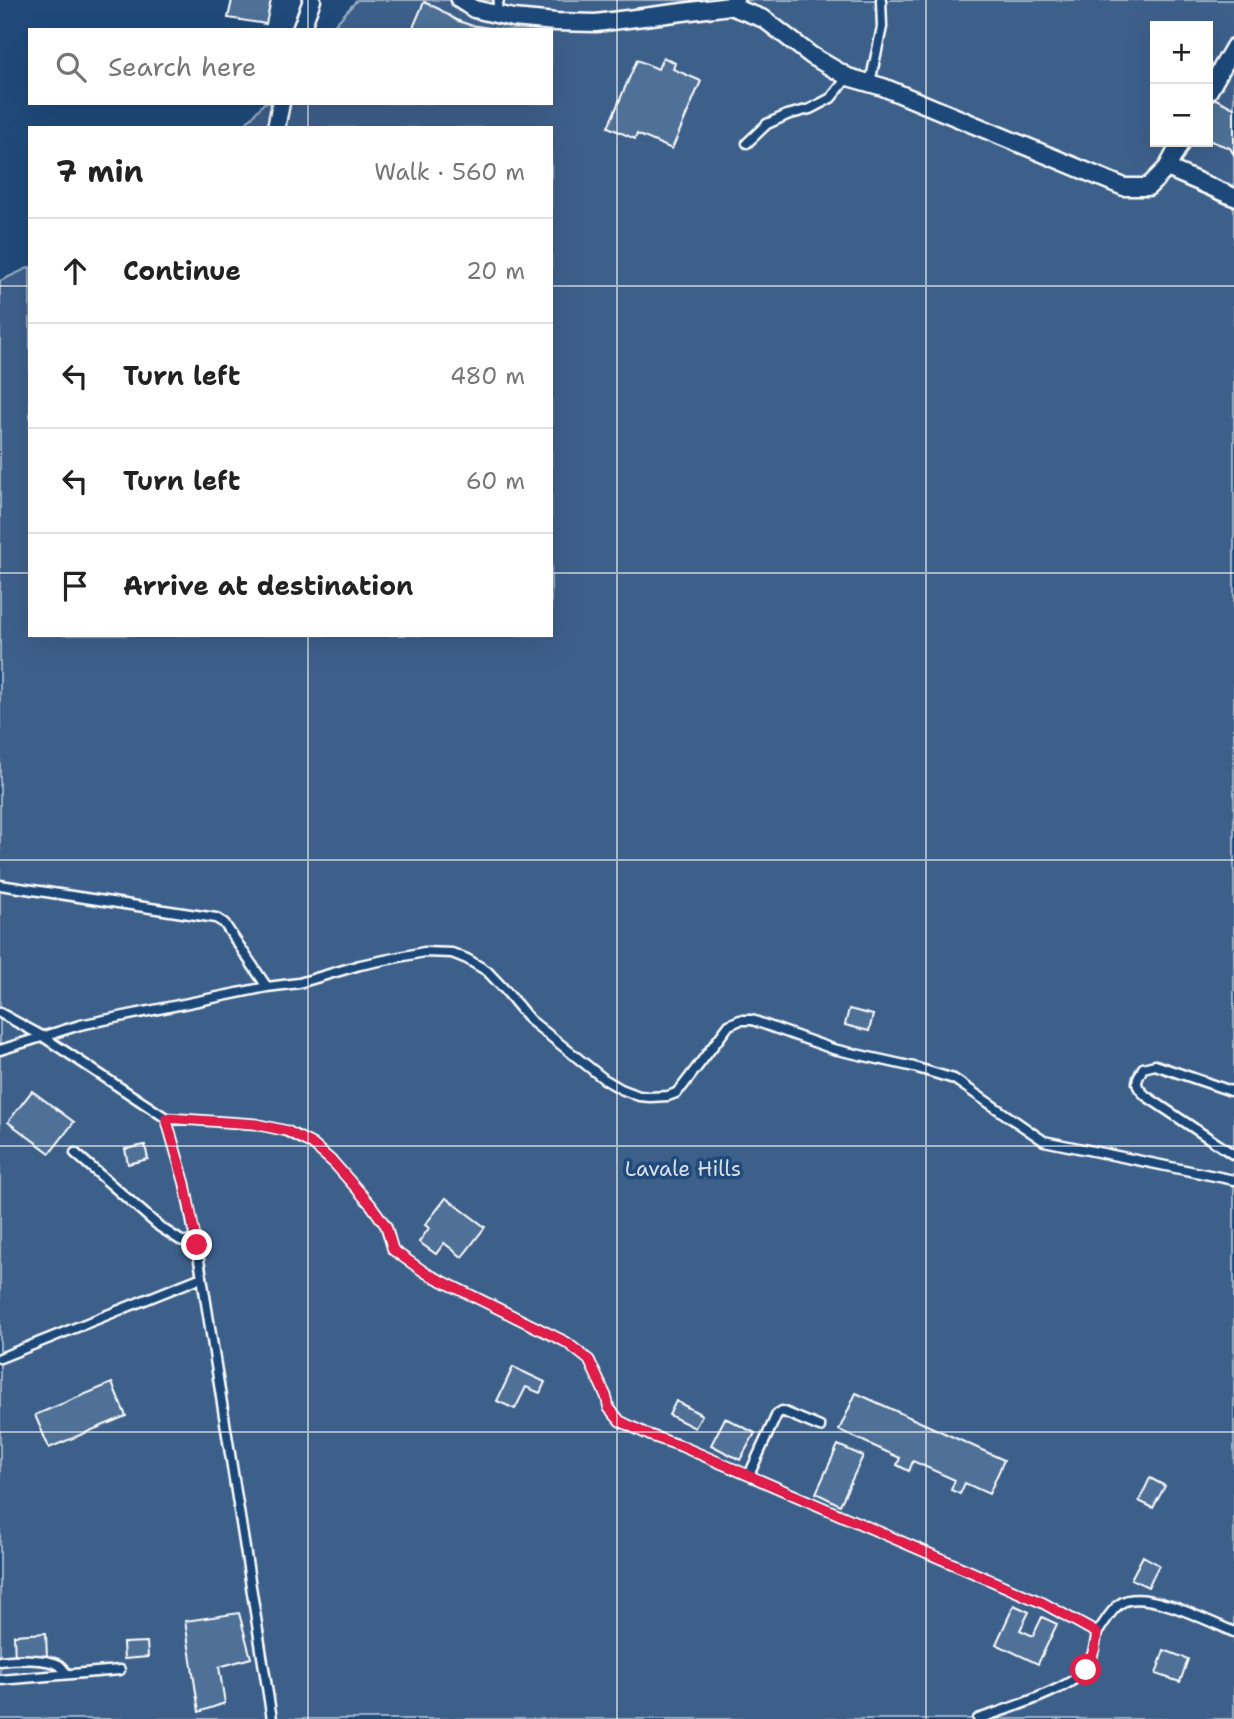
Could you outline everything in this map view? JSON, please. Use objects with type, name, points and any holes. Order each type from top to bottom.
[{"type":"street","points":[[302,28],[312,0]]},
{"type":"street","points":[[460,0],[474,9],[497,7],[513,18],[596,23],[732,3],[764,19],[812,56],[848,77],[883,87],[1124,187],[1148,187],[1167,168],[1178,147]]},
{"type":"street","points":[[1213,84],[1234,47]]},
{"type":"street","points":[[276,126],[281,105]]},
{"type":"street","points":[[1167,168],[1234,197]]},
{"type":"lane","points":[[870,83],[882,27],[881,0]]},
{"type":"lane","points":[[747,143],[767,124],[831,98],[848,77]]},
{"type":"lane","points":[[0,885],[216,918],[224,923],[267,987]]},
{"type":"lane","points":[[0,1050],[80,1025],[267,987],[299,984],[360,965],[424,952],[452,953],[486,971],[530,1020],[604,1079],[639,1096],[668,1096],[676,1093],[729,1025],[740,1020],[752,1020],[833,1049],[954,1079],[1044,1140],[1234,1180]]},
{"type":"lane","points":[[0,1013],[42,1036],[166,1118],[255,1124],[287,1131],[312,1144],[334,1163],[371,1205],[386,1226],[393,1250],[426,1273],[566,1342],[579,1351],[589,1360],[609,1408],[620,1421],[1043,1603],[1097,1633]]},
{"type":"lane","points":[[1234,1092],[1155,1065],[1143,1068],[1136,1085],[1146,1096],[1234,1155]]},
{"type":"lane","points":[[166,1118],[185,1184],[197,1245],[272,1719]]},
{"type":"lane","points":[[75,1153],[160,1227],[180,1240],[197,1245]]},
{"type":"lane","points":[[0,1358],[202,1277]]},
{"type":"lane","points":[[749,1475],[777,1414],[782,1411],[820,1427]]},
{"type":"lane","points":[[978,1719],[1037,1698],[1073,1681],[1086,1670],[1095,1648],[1097,1633],[1115,1608],[1129,1600],[1164,1603],[1234,1632]]},
{"type":"lane","points":[[1214,1624],[1234,1624]]},
{"type":"lane","points":[[0,1661],[46,1661],[61,1666],[67,1674]]},
{"type":"lane","points":[[0,1680],[120,1670]]},
{"type":"green space","name":"Lavale Hills","points":[[357,0],[1234,0],[1234,1719],[0,1719],[0,281],[28,268],[28,637],[553,637],[553,126],[244,126],[262,105],[553,105],[553,28],[332,28]]},
{"type":"building","points":[[232,0],[271,0],[266,24],[228,18]]},
{"type":"building","points":[[424,2],[456,20],[490,28],[413,28]]},
{"type":"building","points":[[663,57],[675,63],[673,69],[701,81],[672,149],[637,134],[635,139],[608,127],[637,60],[658,69]]},
{"type":"building","points":[[1213,98],[1234,108],[1234,155],[1230,148],[1213,142]]},
{"type":"building","points":[[849,1009],[873,1015],[869,1031],[845,1025]]},
{"type":"building","points":[[32,1091],[74,1122],[50,1153],[8,1122]]},
{"type":"building","points":[[145,1145],[148,1159],[128,1164],[125,1149]]},
{"type":"building","points":[[446,1198],[485,1227],[462,1257],[444,1243],[436,1254],[419,1242],[429,1228],[425,1225]]},
{"type":"building","points":[[513,1367],[545,1382],[540,1393],[526,1387],[515,1409],[497,1401]]},
{"type":"building","points":[[112,1383],[126,1416],[49,1448],[35,1415]]},
{"type":"building","points":[[856,1393],[1004,1460],[989,1494],[965,1483],[960,1494],[951,1490],[955,1480],[913,1461],[909,1471],[897,1465],[900,1458],[839,1430]]},
{"type":"building","points":[[676,1401],[702,1415],[695,1428],[669,1415]]},
{"type":"building","points":[[725,1418],[755,1433],[740,1460],[711,1445]]},
{"type":"building","points":[[838,1445],[863,1456],[840,1505],[816,1493]]},
{"type":"building","points":[[1150,1478],[1165,1486],[1153,1508],[1139,1501]]},
{"type":"building","points":[[1143,1556],[1159,1565],[1148,1587],[1131,1579]]},
{"type":"building","points":[[1014,1605],[1029,1612],[1020,1630],[1033,1636],[1042,1617],[1057,1624],[1038,1664],[996,1644]]},
{"type":"building","points":[[239,1613],[251,1658],[219,1667],[225,1703],[199,1712],[185,1621]]},
{"type":"building","points":[[46,1633],[47,1658],[15,1660],[14,1635]]},
{"type":"building","points":[[147,1642],[148,1657],[124,1659],[123,1643]]},
{"type":"building","points":[[1164,1650],[1188,1659],[1180,1682],[1156,1674]]},
{"type":"route","points":[[197,1245],[185,1184],[166,1118],[255,1124],[287,1131],[312,1144],[334,1163],[386,1226],[393,1250],[426,1273],[566,1342],[579,1351],[589,1360],[609,1408],[620,1421],[1043,1603],[1097,1633],[1095,1648],[1086,1670]]}]
